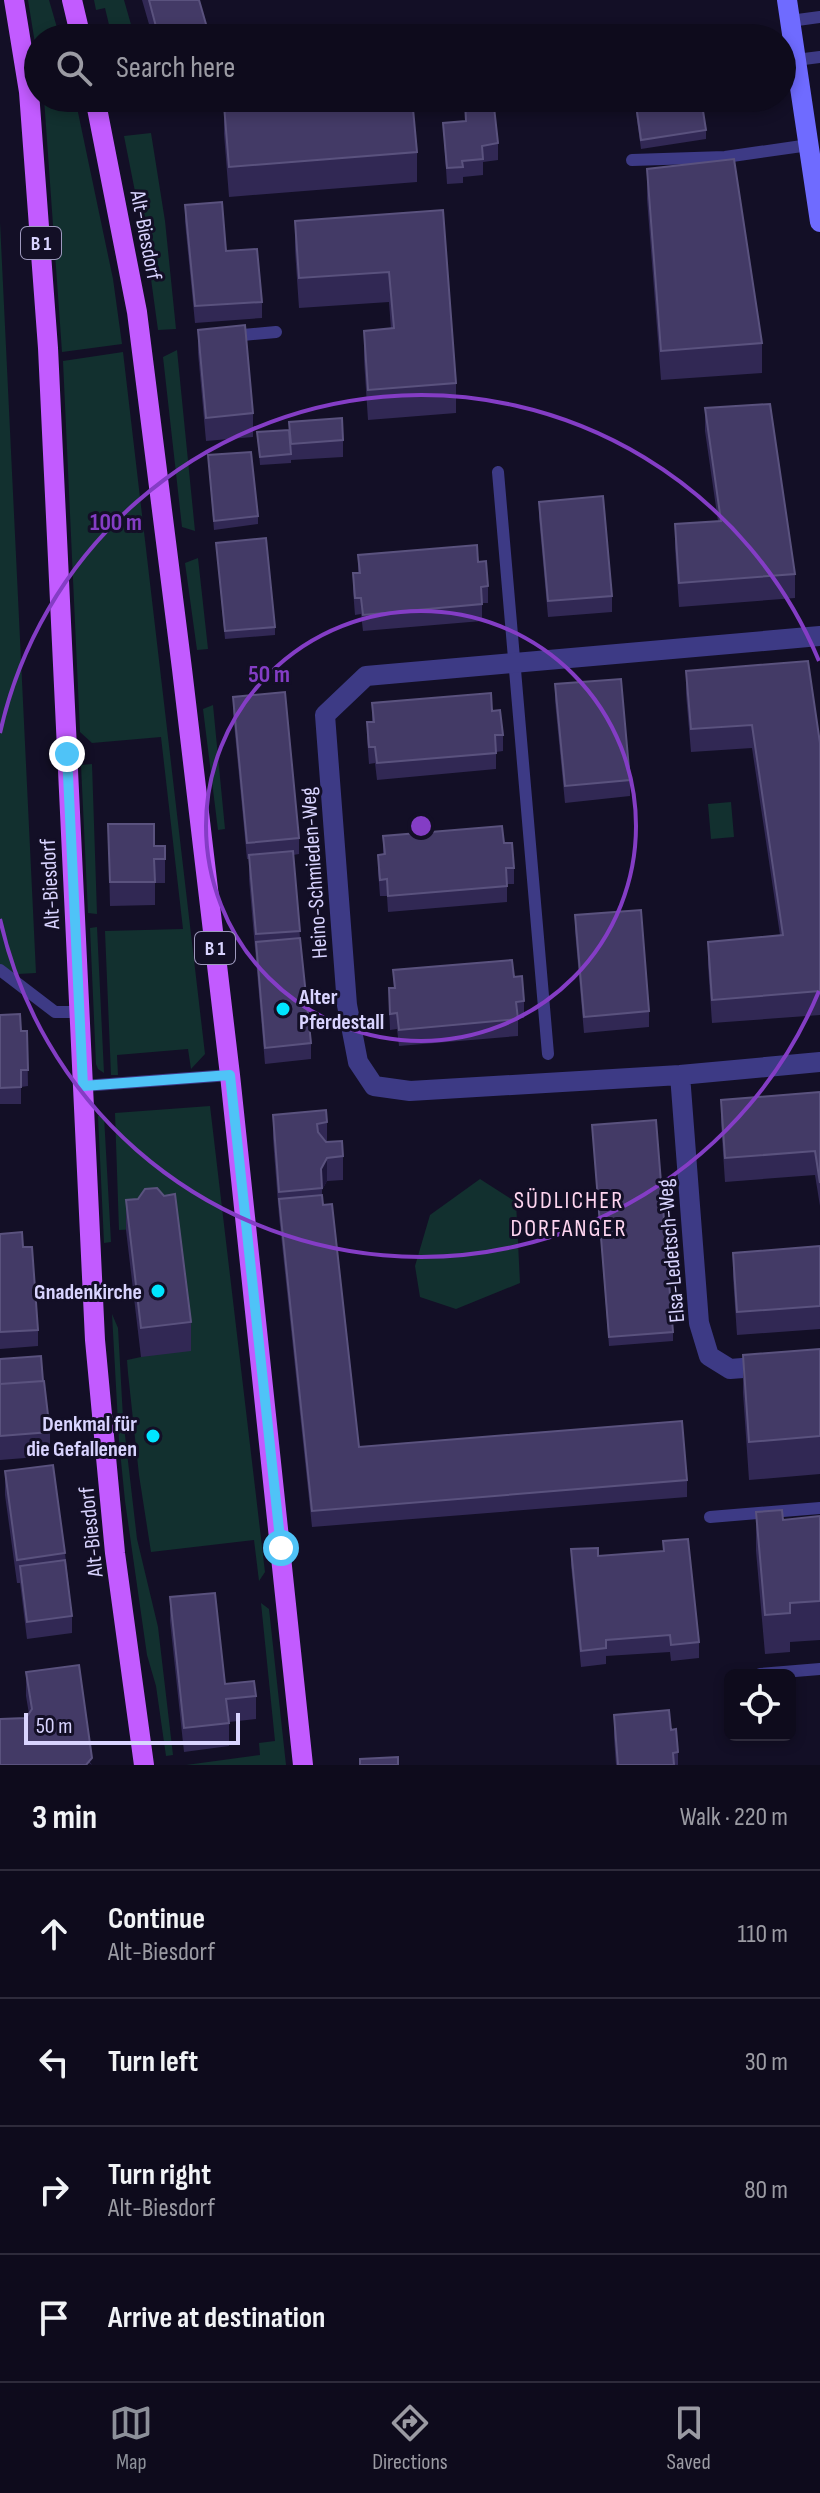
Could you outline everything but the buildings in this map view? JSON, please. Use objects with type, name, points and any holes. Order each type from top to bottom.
[{"type":"main road","name":"Alt-Biesdorf","points":[[14,0],[24,61]]},
{"type":"main road","points":[[72,0],[78,24]]},
{"type":"main road","name":"Alt-Biesdorf","points":[[31,112],[48,348],[95,1340],[117,1564],[144,1765]]},
{"type":"main road","name":"Alt-Biesdorf","points":[[98,112],[137,312],[230,1075],[303,1765]]},
{"type":"street","points":[[787,0],[790,24]]},
{"type":"street","points":[[796,60],[820,222]]},
{"type":"street","name":"Heino-Schmieden-Weg","points":[[820,636],[366,676],[325,715],[347,1005],[358,1062],[374,1086],[410,1091],[680,1075],[820,1062]]},
{"type":"street","name":"Elsa-Ledetsch-Weg","points":[[680,1075],[699,1323],[709,1356],[730,1369],[820,1362]]},
{"type":"lane","points":[[790,21],[820,17]]},
{"type":"lane","points":[[796,60],[820,57]]},
{"type":"lane","points":[[632,160],[725,157],[809,145]]},
{"type":"lane","points":[[223,337],[276,332]]},
{"type":"lane","points":[[498,472],[548,1054]]},
{"type":"lane","points":[[0,970],[55,1012],[80,1012]]},
{"type":"lane","points":[[83,1086],[230,1075]]},
{"type":"lane","points":[[710,1517],[820,1508]]},
{"type":"lane","points":[[796,1671],[820,1669]]},
{"type":"green space","points":[[28,0],[49,0],[56,24],[32,24]]},
{"type":"green space","points":[[94,0],[124,0],[131,24],[109,24],[105,8],[96,10]]},
{"type":"green space","points":[[45,112],[78,112],[113,279],[122,344],[62,352]]},
{"type":"green space","points":[[151,133],[165,221],[176,329],[158,330],[148,257],[124,136]]},
{"type":"green space","points":[[0,222],[36,973],[0,975]]},
{"type":"green space","points":[[177,350],[195,531],[182,527],[163,357]]},
{"type":"green space","points":[[123,352],[205,1054],[191,1069],[188,1049],[117,1055],[118,1075],[111,1075],[105,931],[183,929],[161,737],[92,743],[80,732],[63,361]]},
{"type":"green space","points":[[198,558],[208,649],[197,650],[185,563]]},
{"type":"green space","points":[[213,705],[225,829],[218,830],[203,709]]},
{"type":"green space","points":[[92,764],[97,914],[88,913],[81,765]]},
{"type":"green space","points":[[731,802],[734,837],[711,839],[708,804]]},
{"type":"green space","points":[[97,927],[104,1073],[96,1064],[90,928]]},
{"type":"green space","points":[[210,1106],[265,1572],[259,1581],[254,1540],[151,1552],[128,1373],[127,1360],[141,1357],[138,1229],[119,1230],[115,1113]]},
{"type":"green space","points":[[98,1116],[104,1116],[111,1242],[104,1243]]},
{"type":"green space","points":[[480,1179],[516,1202],[520,1283],[456,1309],[420,1297],[415,1266],[430,1215]]},
{"type":"green space","points":[[112,1314],[118,1328],[123,1418],[137,1539],[158,1627],[173,1755],[166,1756],[156,1686],[147,1655],[125,1501]]},
{"type":"green space","points":[[261,1603],[269,1609],[286,1765],[186,1765],[260,1755],[259,1743],[275,1741]]},
{"type":"place","name":"Alter Pferdestall","points":[[283,1009]]},
{"type":"place","name":"Gnadenkirche","points":[[158,1291]]},
{"type":"place","name":"Denkmal für die Gefallenen","points":[[153,1436]]},
{"type":"district","name":"SÜDLICHER DORFANGER","points":[[569,1214]]},
{"type":"route","points":[[67,754],[83,1086],[230,1075],[281,1548]]}]
